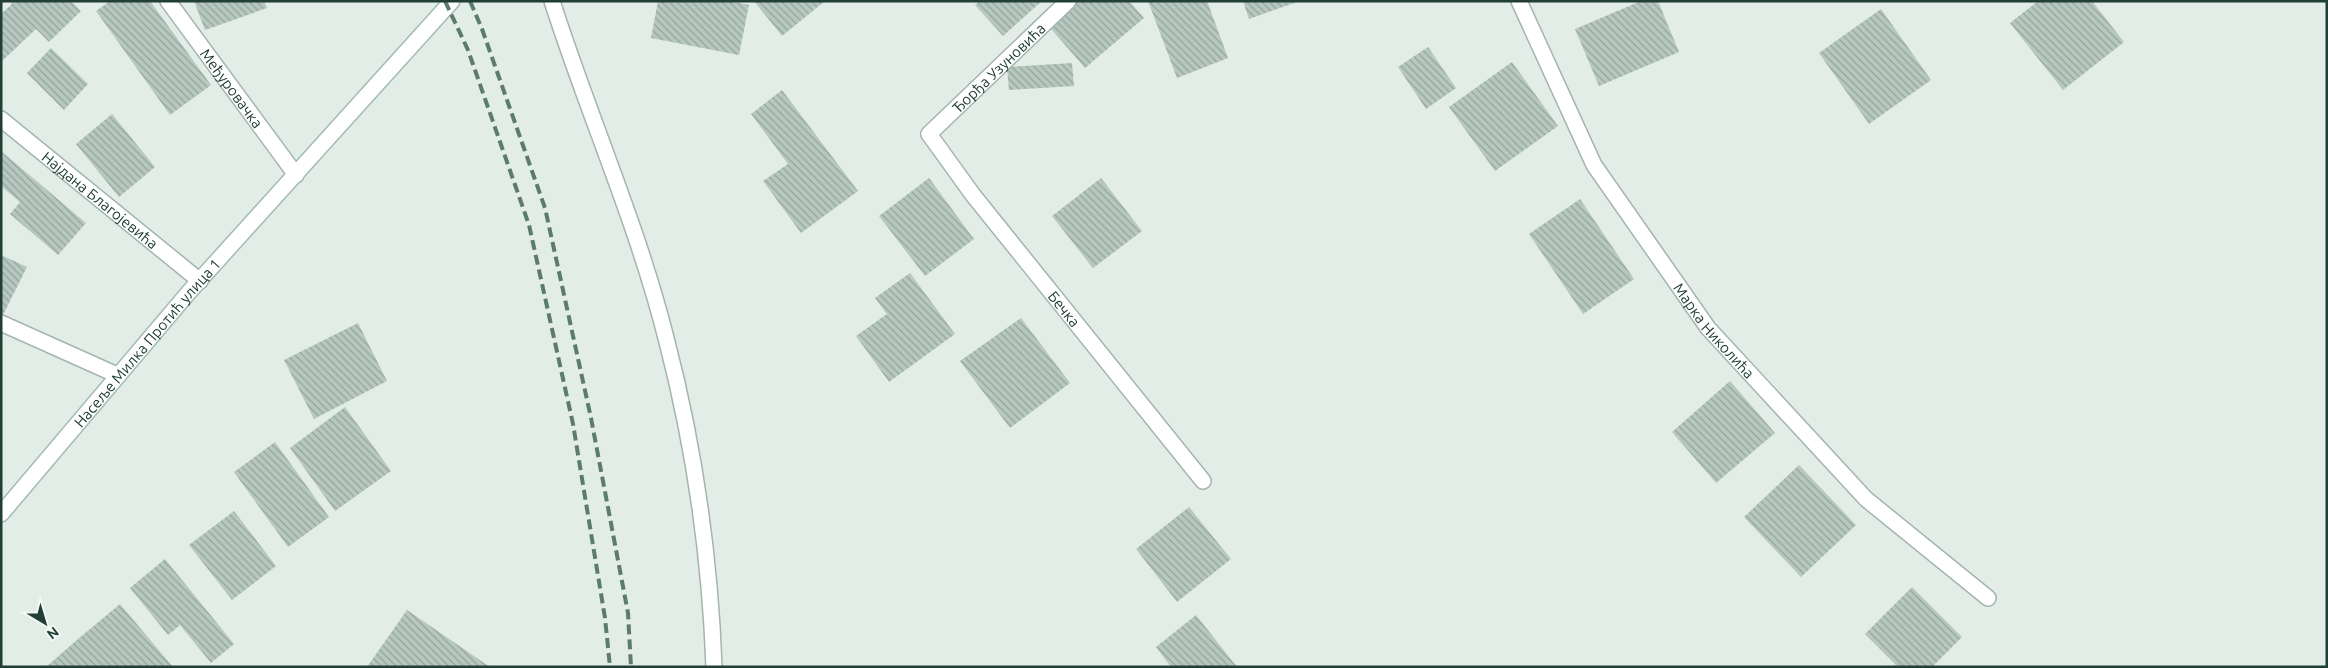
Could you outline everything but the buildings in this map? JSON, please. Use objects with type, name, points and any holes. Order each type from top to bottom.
[{"type":"street","name":"Међуровачка","points":[[168,1],[296,175]]},
{"type":"street","name":"Насеље Милка Протић улица 1","points":[[1,514],[200,281],[452,1]]},
{"type":"street","points":[[552,1],[575,72],[633,230],[666,338],[687,435],[706,546],[714,667]]},
{"type":"street","name":"Ђорђа Узуновића","points":[[929,134],[1068,1]]},
{"type":"street","name":"Марка Николића","points":[[1519,1],[1594,165],[1708,328],[1866,499],[1988,598]]},
{"type":"street","name":"Најдана Благојевића","points":[[1,118],[200,281]]},
{"type":"street","name":"Бечка","points":[[929,134],[973,195],[1204,481]]},
{"type":"street","points":[[1,323],[118,375]]},
{"type":"railway","points":[[445,1],[468,50],[529,225],[573,424],[605,618],[610,667]]},
{"type":"railway","points":[[470,1],[482,29],[545,208],[591,418],[628,613],[631,667]]}]
